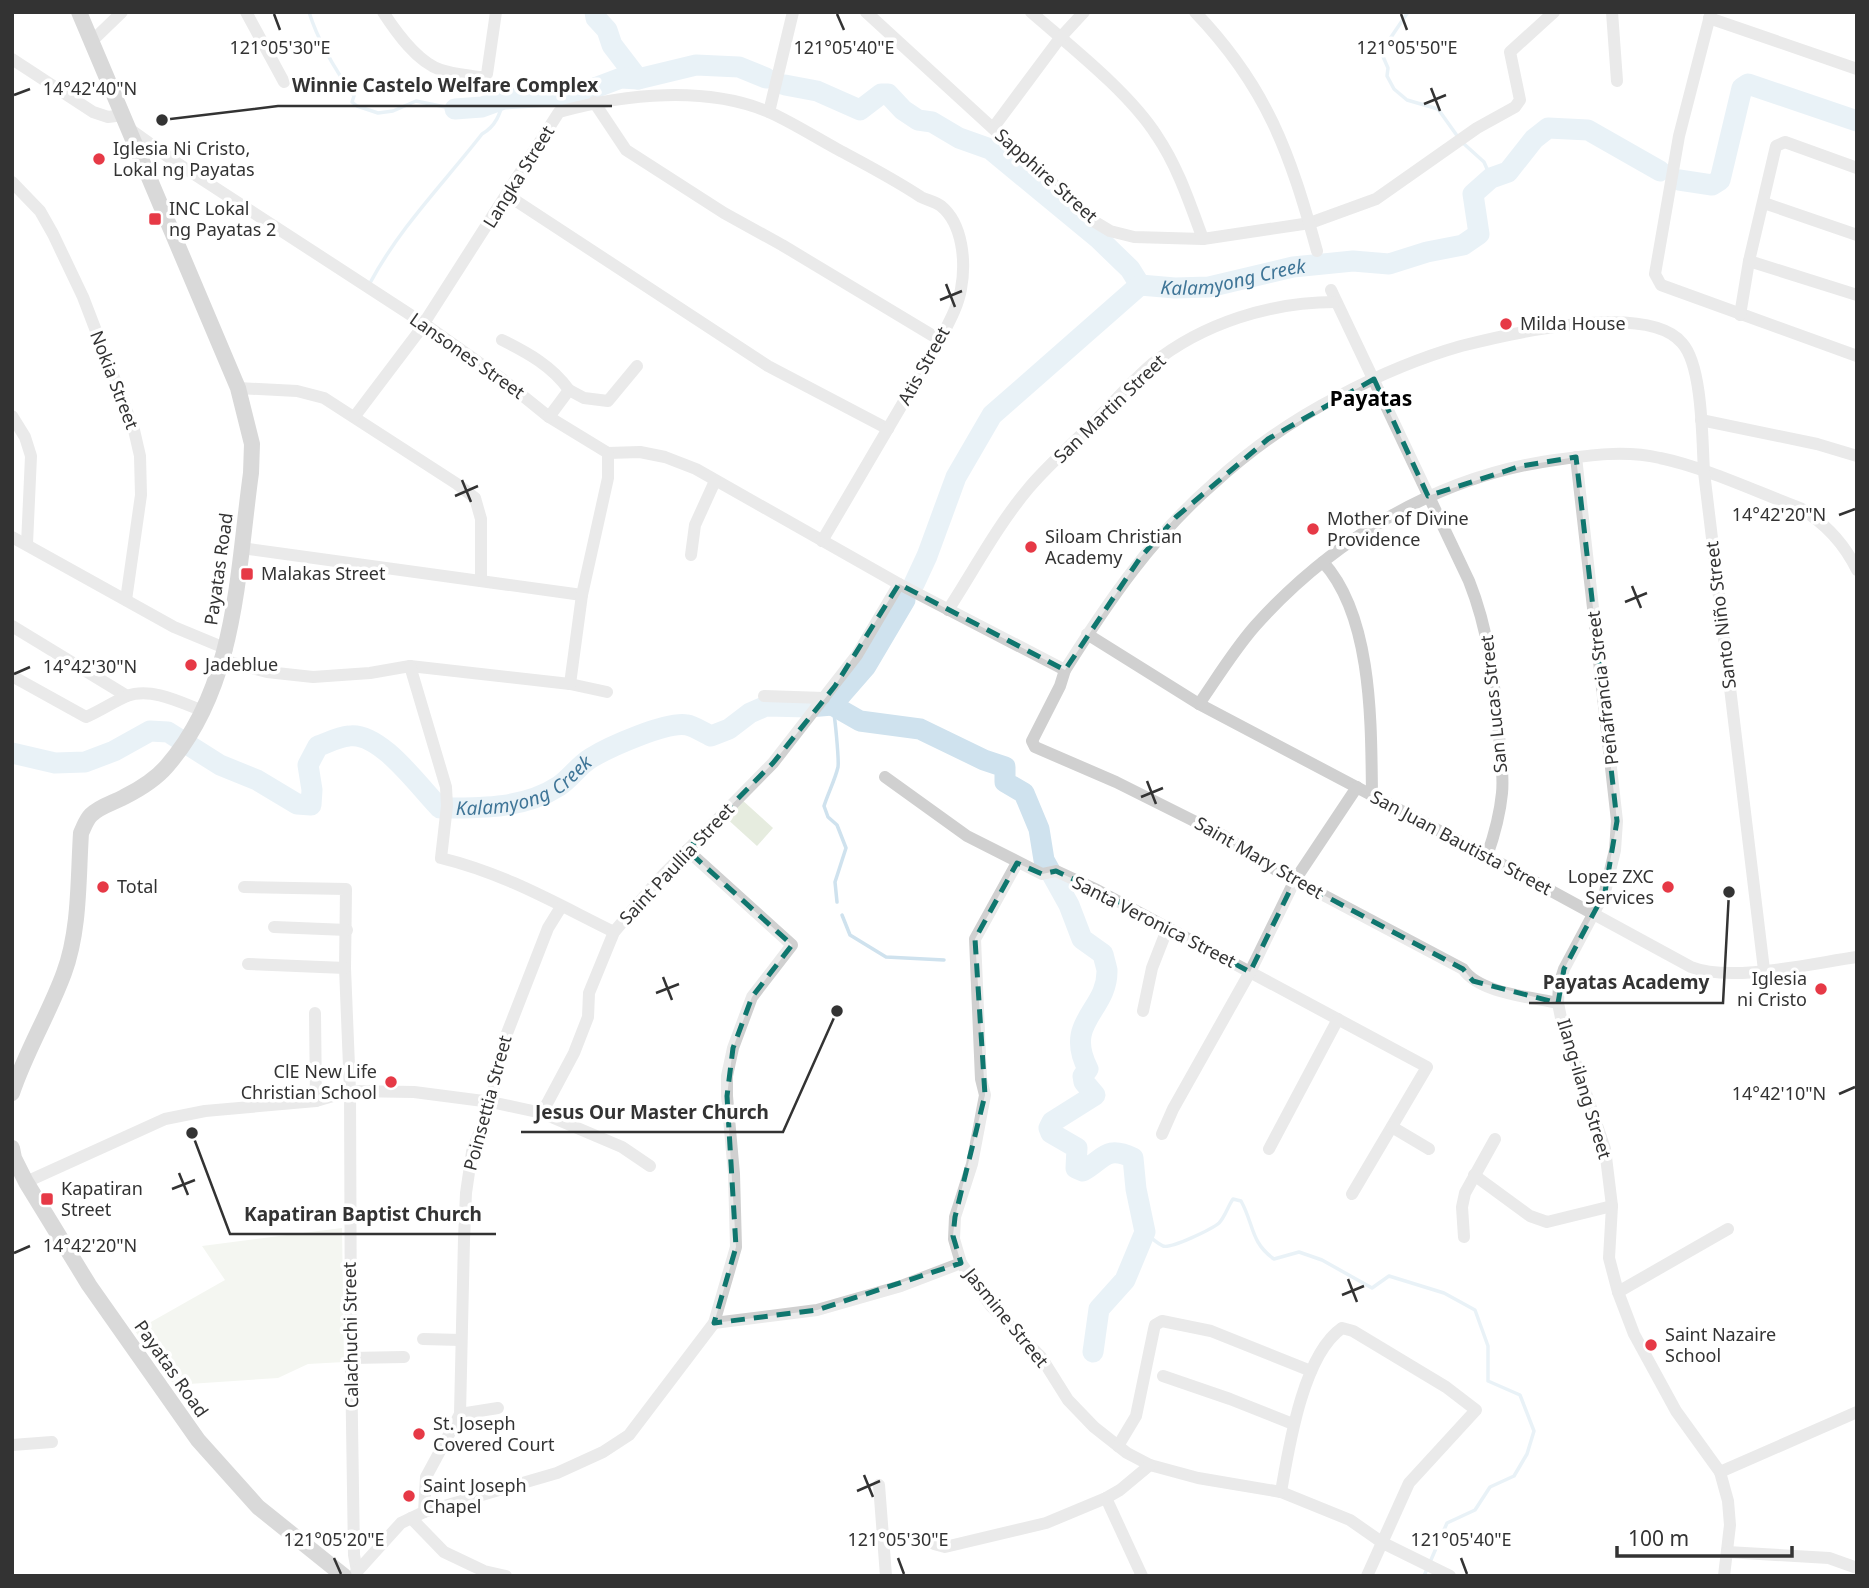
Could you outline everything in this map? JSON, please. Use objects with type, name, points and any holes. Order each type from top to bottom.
[{"type":"main road","name":"Payatas Road","points":[[12,1093],[17,1062],[64,972],[73,935],[81,833],[85,823],[100,808],[157,778],[194,729],[203,711],[224,655],[251,473],[252,443],[238,388],[79,12]]},
{"type":"main road","name":"Payatas Road","points":[[12,1148],[26,1182],[89,1285],[198,1440],[258,1507],[351,1574]]},
{"type":"street","points":[[91,42],[122,12]]},
{"type":"street","points":[[246,12],[284,82]]},
{"type":"street","points":[[383,12],[412,50],[439,70],[479,77],[487,74],[496,12]]},
{"type":"street","points":[[769,112],[793,12]]},
{"type":"street","name":"Sapphire Street","points":[[866,12],[1095,222],[1111,231],[1134,237],[1203,239],[1310,223],[1376,199],[1520,100],[1510,52],[1549,13]]},
{"type":"street","points":[[1031,12],[1133,105],[1157,136],[1183,185],[1203,239]]},
{"type":"street","points":[[993,128],[1060,38],[1084,12]]},
{"type":"street","points":[[1195,12],[1220,38],[1248,76],[1270,115],[1286,149],[1317,251]]},
{"type":"street","points":[[1612,12],[1617,81]]},
{"type":"street","points":[[1857,69],[1710,15],[1679,136],[1655,274],[1661,285],[1857,356]]},
{"type":"street","points":[[12,59],[93,112],[126,122]]},
{"type":"street","name":"Langka Street","points":[[355,416],[423,323],[559,113],[594,102],[643,96],[710,97],[769,112]]},
{"type":"street","points":[[594,102],[626,150],[724,213],[940,340]]},
{"type":"street","name":"Atis Street","points":[[769,112],[921,197],[941,205],[957,226],[962,253],[961,289],[940,340],[822,541]]},
{"type":"street","name":"Lansones Street","points":[[126,122],[177,163],[423,323],[502,379],[549,417],[608,453]]},
{"type":"street","points":[[1740,315],[1749,261],[1776,146],[1781,143],[1857,168]]},
{"type":"street","name":"Nokia Street","points":[[12,182],[40,211],[53,234],[83,297],[134,430],[140,456],[141,495],[126,600]]},
{"type":"street","points":[[508,195],[768,366],[888,429]]},
{"type":"street","points":[[1764,203],[1857,235]]},
{"type":"street","points":[[1749,261],[1857,295]]},
{"type":"street","name":"San Lucas Street","points":[[1333,296],[1469,580],[1485,626],[1490,648],[1503,792],[1487,856]]},
{"type":"street","name":"San Martin Street","points":[[948,610],[996,533],[1028,489],[1151,365],[1183,342],[1224,322],[1281,306],[1333,296]]},
{"type":"street","name":"Santo Niño Street","points":[[1065,670],[1140,558],[1176,517],[1215,481],[1268,439],[1336,397],[1374,379],[1460,347],[1504,336],[1614,321],[1640,324],[1670,333],[1682,342],[1695,370],[1704,472],[1764,970]]},
{"type":"street","points":[[502,340],[534,357],[559,376],[569,390],[584,398],[608,401],[637,366]]},
{"type":"street","points":[[238,388],[297,391],[324,398],[355,416],[475,498],[481,519],[481,581]]},
{"type":"street","points":[[549,417],[569,390]]},
{"type":"street","points":[[12,416],[25,437],[31,456],[27,544]]},
{"type":"street","points":[[1701,420],[1817,444],[1857,456]]},
{"type":"street","points":[[570,684],[582,595],[608,478],[608,453],[640,452],[665,457],[696,469],[900,584],[1065,670]]},
{"type":"street","points":[[1199,704],[1255,626],[1289,591],[1323,562],[1379,523],[1428,497],[1521,466],[1576,457],[1635,454],[1661,458],[1800,508],[1816,517],[1832,532],[1857,570]]},
{"type":"street","name":"Peñafrancia Street","points":[[1576,457],[1617,821],[1611,871],[1605,892],[1593,916]]},
{"type":"street","points":[[691,555],[695,525],[715,481]]},
{"type":"street","points":[[12,537],[224,655],[267,672],[313,677],[370,673],[410,666],[570,684],[607,692]]},
{"type":"street","points":[[241,548],[582,595]]},
{"type":"street","points":[[1323,562],[1345,597],[1363,653],[1370,722],[1372,795]]},
{"type":"street","name":"Saint Paullia Street","points":[[542,1113],[584,1029],[588,1017],[589,993],[614,932],[687,850],[773,763],[857,655],[900,584]]},
{"type":"street","points":[[12,626],[127,696]]},
{"type":"street","name":"San Juan Bautista Street","points":[[1087,634],[1199,704],[1698,970],[1720,973],[1764,970],[1857,957]]},
{"type":"street","points":[[410,666],[446,787],[441,858],[478,867],[512,881],[614,932]]},
{"type":"street","name":"Saint Mary Street","points":[[1065,670],[1060,686],[1032,741],[1035,747],[1116,782],[1222,835],[1295,880],[1463,969],[1474,981],[1489,988],[1558,1003]]},
{"type":"street","points":[[12,676],[86,716],[127,696],[143,692],[203,711]]},
{"type":"street","points":[[764,696],[818,704]]},
{"type":"street","name":"Santa Veronica Street","points":[[885,777],[967,836],[1017,863],[1042,874],[1056,871],[1097,890],[1427,1067],[1392,1127]]},
{"type":"street","points":[[1162,1134],[1250,972],[1295,880],[1357,788]]},
{"type":"street","points":[[351,1574],[389,1534],[411,1518],[557,1473],[603,1452],[635,1429],[714,1323],[736,1247],[734,1174],[727,1096],[729,1067],[736,1038],[752,997],[792,945],[687,850]]},
{"type":"street","name":"Jasmine Street","points":[[1017,863],[975,939],[981,1079],[985,1095],[972,1164],[955,1217],[953,1236],[961,1263],[991,1306],[1041,1357],[1068,1399],[1094,1427],[1118,1446],[1150,1465],[1198,1478],[1281,1492],[1350,1520],[1383,1543],[1450,1576]]},
{"type":"street","name":"Calachuchi Street","points":[[244,887],[346,889],[354,1555],[351,1574]]},
{"type":"street","name":"Poinsettia Street","points":[[424,1512],[426,1477],[460,1414],[466,1193],[472,1152],[491,1102],[504,1041],[543,939],[561,907]]},
{"type":"street","name":"Ilang-ilang Street","points":[[1593,916],[1564,969],[1558,1003],[1562,1023],[1605,1149],[1612,1206],[1609,1258],[1618,1292],[1634,1334],[1675,1411],[1720,1472],[1728,1501],[1730,1525],[1724,1576]]},
{"type":"street","points":[[274,927],[347,930]]},
{"type":"street","points":[[1143,1011],[1154,961],[1168,927]]},
{"type":"street","points":[[248,964],[345,968]]},
{"type":"street","points":[[315,1013],[317,1101]]},
{"type":"street","points":[[1269,1149],[1338,1019]]},
{"type":"street","points":[[26,1182],[165,1119],[205,1111],[317,1101],[350,1091],[414,1092],[491,1102],[542,1113],[622,1147],[650,1166]]},
{"type":"street","points":[[1352,1194],[1392,1127],[1429,1149]]},
{"type":"street","points":[[1464,1237],[1462,1207],[1465,1193],[1495,1139]]},
{"type":"street","points":[[1474,1175],[1530,1216],[1547,1222],[1612,1206]]},
{"type":"street","points":[[1618,1292],[1728,1229]]},
{"type":"street","points":[[714,1323],[817,1310],[901,1286],[961,1263]]},
{"type":"street","points":[[1118,1446],[1136,1416],[1154,1327],[1162,1321],[1211,1331],[1311,1371]]},
{"type":"street","points":[[1281,1492],[1293,1424],[1311,1371],[1334,1334],[1342,1328],[1353,1331],[1446,1387],[1476,1410],[1409,1483],[1367,1576]]},
{"type":"street","points":[[423,1339],[461,1340]]},
{"type":"street","points":[[351,1358],[404,1357]]},
{"type":"street","points":[[1163,1376],[1293,1424]]},
{"type":"street","points":[[460,1414],[498,1408]]},
{"type":"street","points":[[1720,1472],[1857,1412]]},
{"type":"street","points":[[12,1445],[52,1442]]},
{"type":"street","points":[[931,1539],[939,1547],[1046,1523],[1106,1498],[1150,1465]]},
{"type":"street","points":[[880,1485],[886,1576]]},
{"type":"street","points":[[1106,1498],[1142,1576]]},
{"type":"street","points":[[411,1518],[444,1552],[484,1571],[506,1576]]},
{"type":"street","points":[[1727,1552],[1829,1558],[1857,1568]]},
{"type":"highlighted area","points":[[1374,379],[1428,496],[1521,466],[1576,457],[1617,821],[1605,892],[1564,969],[1558,1003],[1473,981],[1463,969],[1295,880],[1250,972],[1097,890],[1056,871],[1042,874],[1017,863],[975,939],[985,1095],[955,1217],[953,1236],[961,1263],[817,1310],[714,1323],[736,1247],[727,1096],[733,1048],[752,997],[792,945],[687,850],[773,763],[835,686],[899,584],[1065,670],[1140,558],[1176,517],[1268,439]]},
{"type":"shaded area","points":[[741,799],[773,828],[757,846],[725,817]]},
{"type":"shaded area","points":[[342,1228],[344,1362],[308,1364],[278,1378],[174,1385],[135,1331],[225,1280],[202,1246]]},
{"type":"waterway","points":[[309,12],[322,45],[354,96],[352,102],[357,106],[378,113],[393,111],[416,101],[455,109]]},
{"type":"waterway","points":[[595,12],[596,18],[607,30],[612,45],[638,79]]},
{"type":"waterway","points":[[1408,12],[1381,52],[1388,68],[1387,76],[1394,89],[1407,100],[1438,109],[1458,137]]},
{"type":"waterway","points":[[455,109],[482,107],[504,99],[569,95],[621,78],[638,79],[696,65],[739,67],[766,78]]},
{"type":"waterway","points":[[1679,180],[1712,185],[1720,180],[1742,88],[1748,84],[1857,121]]},
{"type":"waterway","points":[[785,85],[817,91],[860,110],[881,94],[888,94],[903,110],[918,120],[932,122],[959,138],[990,149],[1099,239],[1130,269],[1140,285]]},
{"type":"waterway","points":[[370,283],[408,224],[494,123],[504,99]]},
{"type":"waterway","name":"Kalamyong Creek","points":[[914,584],[956,477],[992,415],[1140,285],[1209,287],[1293,267],[1353,261],[1389,264],[1427,252],[1463,245],[1479,234],[1473,194],[1491,178],[1508,172],[1534,139],[1548,128],[1588,130],[1660,171]]},
{"type":"waterway","points":[[1463,143],[1484,162],[1491,178]]},
{"type":"waterway","name":"Kalamyong Creek","points":[[12,753],[55,763],[85,762],[114,751],[150,731],[168,732],[220,765],[257,780],[297,804],[311,805],[312,790],[308,765],[318,746],[349,736],[361,737],[386,751],[440,808],[501,806],[545,794],[563,783],[591,758],[624,742],[666,727],[687,725],[711,736],[729,729],[750,713],[766,706],[832,705],[866,666],[905,600]]},
{"type":"waterway","points":[[832,705],[838,767],[824,806],[828,817],[837,825],[846,848],[835,882],[837,902]]},
{"type":"waterway","points":[[832,705],[860,721],[920,729],[984,760],[1005,767],[1005,782],[1024,793],[1039,829],[1044,860],[1069,905],[1082,939],[1103,954],[1107,970],[1105,984],[1083,1027],[1081,1039],[1082,1053],[1088,1069],[1083,1076],[1084,1082],[1095,1095],[1052,1122],[1049,1128],[1051,1133],[1077,1148],[1076,1168],[1083,1171],[1111,1153],[1133,1158],[1145,1232],[1125,1280],[1099,1309],[1093,1352]]},
{"type":"waterway","points":[[842,915],[850,935],[886,957],[944,960]]},
{"type":"waterway","points":[[1145,1232],[1163,1246],[1182,1242],[1219,1223],[1233,1199],[1241,1201],[1256,1239],[1274,1259],[1299,1252],[1322,1260],[1372,1288],[1389,1276],[1444,1293],[1475,1310],[1488,1346],[1488,1381],[1520,1395],[1534,1431],[1527,1454],[1514,1476],[1490,1487],[1475,1510],[1447,1523],[1424,1576]]},
{"type":"place","name":"Winnie Castelo Welfare Complex","points":[[162,120]]},
{"type":"place","name":"Iglesia Ni Cristo, Lokal ng Payatas","points":[[99,159]]},
{"type":"place","name":"INC Lokal ng Payatas 2","points":[[155,219]]},
{"type":"place","name":"Milda House","points":[[1506,324]]},
{"type":"place","name":"Mother of Divine Providence","points":[[1313,529]]},
{"type":"place","name":"Siloam Christian Academy","points":[[1031,547]]},
{"type":"place","name":"Malakas Street","points":[[247,574]]},
{"type":"place","name":"Jadeblue","points":[[191,665]]},
{"type":"place","name":"Total","points":[[103,887]]},
{"type":"place","name":"Lopez ZXC Services","points":[[1668,887]]},
{"type":"place","name":"Payatas Academy","points":[[1729,892]]},
{"type":"place","name":"Iglesia ni Cristo","points":[[1821,989]]},
{"type":"place","name":"Jesus Our Master Church","points":[[837,1011]]},
{"type":"place","name":"ClE New Life Christian School","points":[[391,1082]]},
{"type":"place","name":"Kapatiran Baptist Church","points":[[192,1133]]},
{"type":"place","name":"Kapatiran Street","points":[[47,1199]]},
{"type":"place","name":"Saint Nazaire School","points":[[1651,1345]]},
{"type":"place","name":"St. Joseph Covered Court","points":[[419,1434]]},
{"type":"place","name":"Saint Joseph Chapel","points":[[409,1496]]},
{"type":"district","name":"Payatas","points":[[1371,399]]}]
